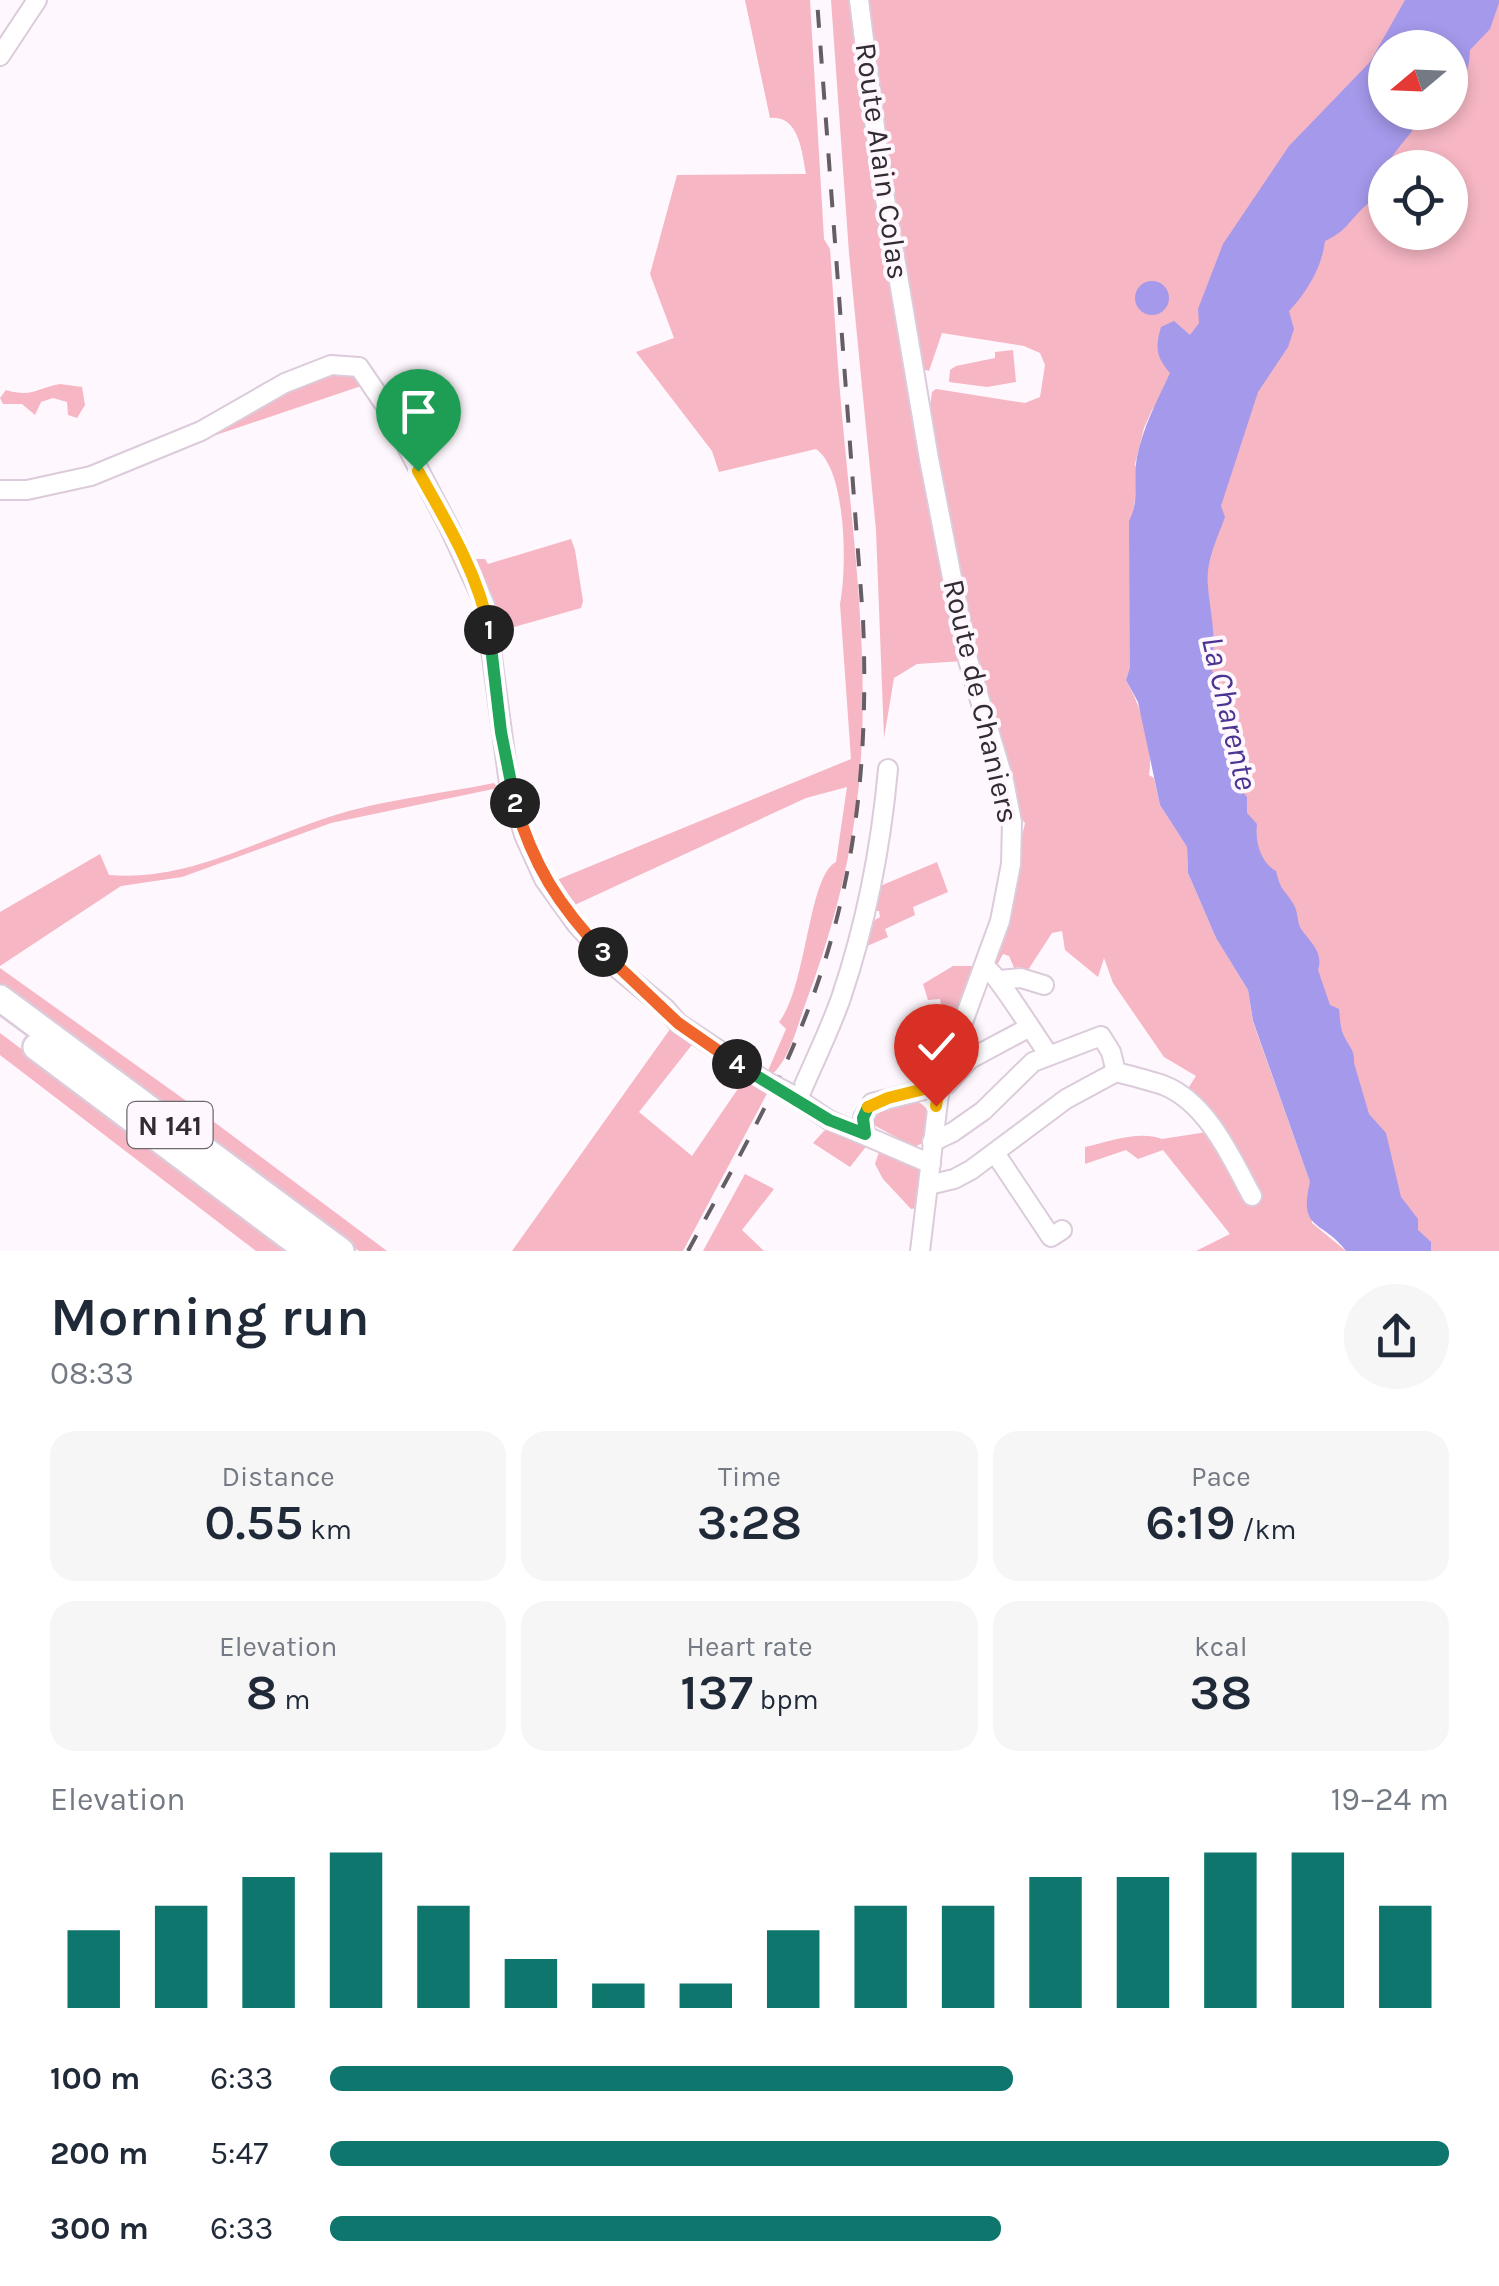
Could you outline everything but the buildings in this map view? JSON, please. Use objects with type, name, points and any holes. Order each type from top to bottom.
[{"type":"highway","name":"N 141","points":[[0,998],[341,1251]]},
{"type":"highway","name":"N 141","points":[[0,1020],[308,1251]]},
{"type":"street","points":[[0,56],[38,0]]},
{"type":"street","name":"Route Alain Colas","points":[[859,0],[881,176],[905,321]]},
{"type":"street","name":"Route de Chaniers","points":[[905,321],[964,642],[1012,822],[1007,888],[992,974],[940,1085],[920,1251]]},
{"type":"street","points":[[0,490],[26,490],[91,476],[201,431],[285,383],[331,365],[359,367],[385,404],[450,527],[484,605],[494,654],[509,784],[524,835],[544,879],[577,924],[618,969],[678,1023],[829,1120],[931,1164]]},
{"type":"street","points":[[795,1097],[840,1000],[862,929],[882,830],[888,769]]},
{"type":"street","points":[[992,974],[1044,985]]},
{"type":"street","points":[[992,974],[1049,1055]]},
{"type":"street","points":[[865,1134],[863,1118],[872,1103],[947,1084],[970,1059],[1028,1028]]},
{"type":"street","points":[[932,1142],[983,1111],[1032,1062],[1049,1055],[1101,1036],[1111,1052],[1116,1072]]},
{"type":"street","points":[[928,1185],[954,1179],[1066,1099],[1116,1072],[1167,1086],[1200,1112],[1252,1196]]},
{"type":"street","points":[[995,1153],[1051,1237],[1062,1230]]},
{"type":"shaded area","points":[[745,0],[810,0],[824,239],[830,249],[856,564],[863,712],[856,810],[842,883],[791,1045],[779,1066],[764,1080],[786,1029],[779,1022],[796,984],[819,888],[836,862],[847,787],[806,798],[566,909],[547,884],[851,759],[840,604],[844,568],[842,522],[834,477],[826,460],[816,449],[719,472],[712,451],[636,352],[674,338],[650,274],[677,175],[806,174],[793,129],[787,122],[770,118]]},
{"type":"shaded area","points":[[831,0],[852,0],[963,661],[917,664],[894,678],[884,738],[876,530],[849,253]]},
{"type":"shaded area","points":[[868,0],[1430,0],[1402,30],[1368,30],[1368,91],[1152,410],[1135,464],[1138,474],[1133,514],[1130,667],[1126,680],[1145,726],[1149,775],[1154,778],[1160,805],[1187,847],[1188,873],[1216,938],[1248,990],[1253,1022],[1310,1182],[1312,1223],[1346,1251],[1196,1251],[1230,1234],[1163,1150],[1138,1159],[1126,1150],[1085,1164],[1085,1147],[1134,1136],[1162,1139],[1207,1132],[1189,1087],[1196,1076],[1164,1057],[1113,983],[1104,958],[1098,977],[1065,950],[1062,931],[1052,933],[1028,970],[1015,970],[1009,956],[1003,954],[997,965],[994,962],[1025,823],[1019,816],[983,688],[929,416],[932,392],[936,389],[1025,403],[1040,397],[1045,365],[1040,353],[1024,346],[942,333],[929,371],[922,369],[896,205],[888,202],[886,180],[890,172]]},
{"type":"shaded area","points":[[1405,0],[1499,0],[1490,29],[1470,50],[1468,67],[1468,30],[1388,30]]},
{"type":"shaded area","points":[[1499,0],[1499,1251],[1414,1251],[1274,906],[1205,703],[1198,605],[1252,357],[1368,163],[1368,250],[1468,250],[1468,150],[1376,150],[1388,130],[1468,130],[1468,30]]},
{"type":"shaded area","points":[[1368,64],[1368,130],[1413,130],[1397,150],[1368,150],[1368,204],[1325,241],[1313,279],[1289,311],[1294,329],[1288,347],[1258,392],[1221,506],[1225,517],[1208,569],[1213,636],[1210,666],[1217,681],[1216,696],[1228,762],[1241,776],[1241,790],[1247,797],[1247,813],[1257,824],[1262,857],[1276,871],[1301,929],[1318,953],[1318,970],[1330,1005],[1339,1009],[1342,1031],[1353,1054],[1369,1114],[1386,1133],[1401,1197],[1418,1219],[1418,1230],[1431,1242],[1431,1251],[1346,1251],[1310,1217],[1310,1182],[1253,1021],[1248,990],[1216,938],[1188,873],[1187,847],[1160,805],[1138,702],[1126,680],[1130,667],[1129,521],[1134,506],[1136,465],[1151,414],[1170,373],[1158,352],[1161,327],[1174,321],[1190,335],[1199,323],[1198,309],[1223,244],[1289,146]]},
{"type":"shaded area","points":[[1152,281],[1164,286],[1169,298],[1164,310],[1152,315],[1140,310],[1135,298],[1140,286]]},
{"type":"shaded area","points":[[1013,350],[1016,382],[987,387],[949,382],[950,370],[956,366]]},
{"type":"shaded area","points":[[346,372],[364,385],[213,436],[318,374]]},
{"type":"shaded area","points":[[60,384],[82,387],[85,405],[77,418],[68,415],[67,402],[53,398],[41,402],[35,415],[22,404],[3,404],[0,398],[6,390],[29,393]]},
{"type":"shaded area","points":[[571,539],[581,608],[490,634],[473,559],[485,559],[488,564]]},
{"type":"shaded area","points":[[494,783],[498,788],[331,823],[182,877],[121,886],[0,966],[0,912],[100,854],[109,875],[166,872],[221,857],[349,811]]},
{"type":"shaded area","points":[[937,862],[948,892],[913,907],[915,915],[885,929],[888,937],[858,950],[866,925],[880,917],[879,911],[870,911],[873,889]]},
{"type":"shaded area","points":[[953,966],[978,966],[961,1008],[943,1015],[940,999],[928,1000],[923,984]]},
{"type":"shaded area","points":[[0,968],[387,1251],[359,1251],[0,986]]},
{"type":"shaded area","points":[[673,1025],[695,1041],[639,1112],[692,1156],[746,1077],[770,1088],[683,1251],[512,1251]]},
{"type":"shaded area","points":[[0,1033],[291,1251],[256,1251],[0,1055]]},
{"type":"shaded area","points":[[909,1097],[923,1105],[928,1114],[925,1142],[914,1147],[872,1124],[872,1109]]},
{"type":"shaded area","points":[[832,1128],[868,1144],[850,1167],[813,1143]]},
{"type":"shaded area","points":[[880,1149],[922,1168],[917,1208],[911,1209],[883,1179],[875,1164]]},
{"type":"shaded area","points":[[745,1174],[774,1189],[742,1230],[764,1251],[703,1251]]},
{"type":"railway","points":[[688,1251],[773,1090],[817,984],[845,882],[860,779],[863,619],[817,0]]},
{"type":"route","points":[[418,471],[450,527],[484,605],[494,654],[509,784],[524,835],[544,879],[577,924],[618,969],[678,1023],[829,1120],[865,1134],[863,1118],[872,1103],[940,1085],[936,1106]]},
{"type":"water label","name":"La Charente","points":[[1230,713]]}]
